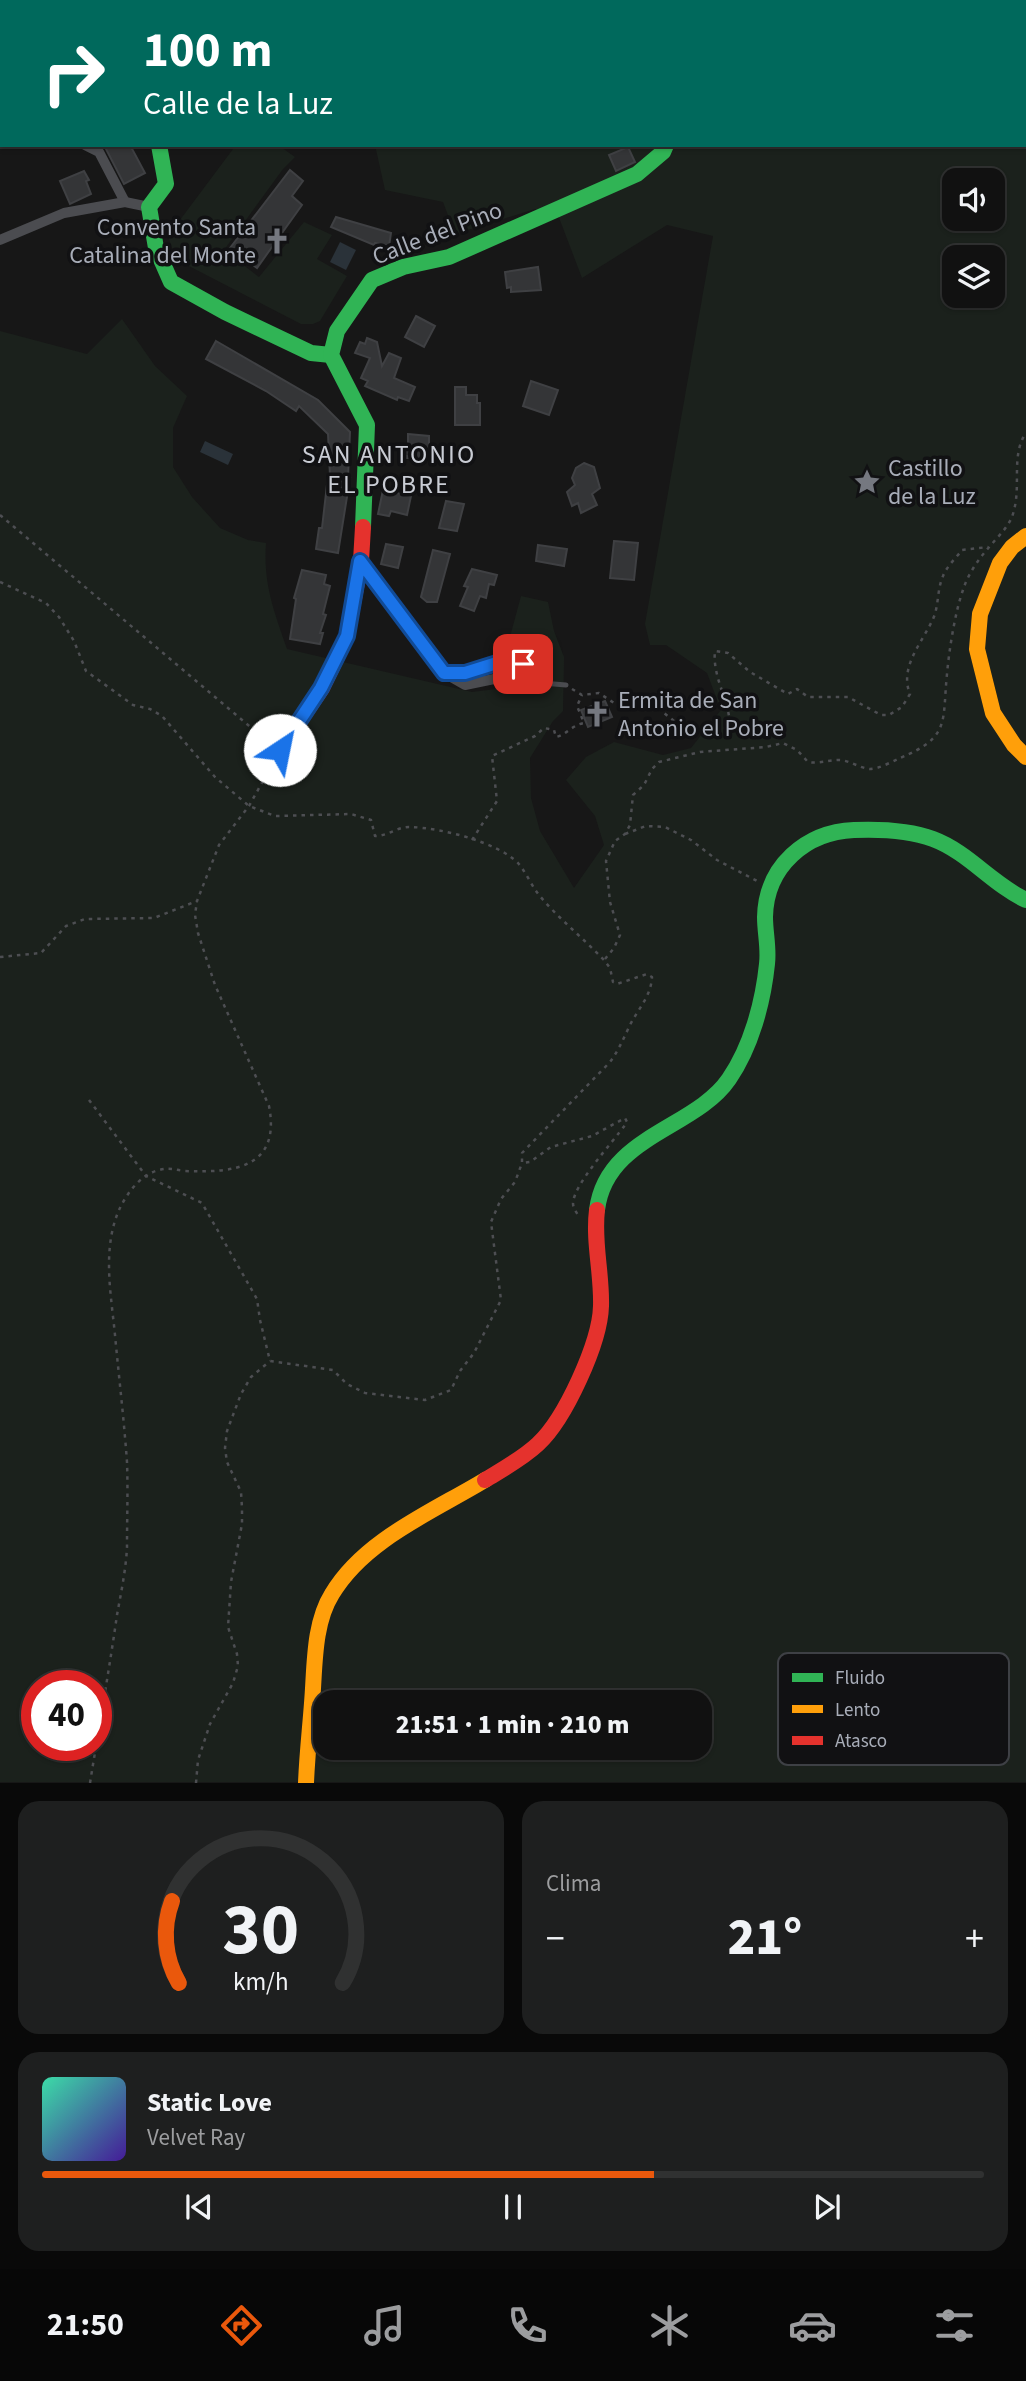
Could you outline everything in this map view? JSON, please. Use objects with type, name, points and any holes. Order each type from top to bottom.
[{"type":"street","points":[[89,147],[99,152],[125,202]]},
{"type":"street","points":[[159,147],[166,184],[149,207],[156,248],[171,282],[225,312],[311,353],[331,355],[367,425],[360,561],[347,636],[321,688],[280,750]]},
{"type":"street","name":"Calle del Pino","points":[[331,355],[337,331],[372,280],[402,267],[449,257],[637,174],[663,152],[665,147]]},
{"type":"street","points":[[0,240],[64,212],[125,202],[149,207]]},
{"type":"street","points":[[1026,536],[1012,547],[1000,563],[979,614],[977,649],[993,713],[1014,745],[1026,757]]},
{"type":"street","points":[[360,561],[444,673],[465,685],[494,679]]},
{"type":"street","points":[[306,1783],[316,1661],[324,1615],[331,1594],[347,1572],[368,1552],[516,1461],[541,1442],[555,1423],[598,1335],[602,1317],[597,1230],[599,1197],[618,1165],[634,1147],[716,1095],[738,1068],[749,1038],[765,975],[768,951],[765,915],[771,888],[787,859],[800,847],[820,836],[839,831],[876,831],[934,840],[1005,891],[1026,900]]},
{"type":"lane","points":[[444,673],[465,673],[526,651]]},
{"type":"lane","points":[[500,662],[547,665]]},
{"type":"lane","points":[[494,679],[566,685]]},
{"type":"path","points":[[625,834],[630,825],[633,795],[644,785],[659,762],[700,752],[766,747],[783,743],[797,750],[808,762],[820,764],[841,760],[871,769],[921,750],[930,743],[943,724],[947,676],[962,592],[970,574],[990,546],[1006,530],[1014,511],[1018,444],[1026,433]]},
{"type":"path","points":[[0,515],[280,750],[249,806],[219,845],[197,901],[195,915],[206,960],[269,1105],[273,1124],[264,1150],[240,1169],[183,1171],[168,1167],[146,1176],[130,1191],[119,1210],[112,1231],[109,1251],[110,1289],[127,1464],[127,1551],[90,1783]]},
{"type":"path","points":[[566,685],[582,695],[599,693],[620,707],[636,708],[670,701],[664,713],[683,728],[711,737],[730,725],[729,710],[714,661],[715,651],[728,653],[750,672],[789,694],[797,689],[808,697],[848,697],[881,715],[889,715],[902,707],[910,694],[905,682],[908,671],[917,647],[934,616],[943,576],[962,550],[990,546],[1012,547]]},
{"type":"path","points":[[0,582],[46,603],[59,617],[74,641],[86,671],[133,705],[150,709],[162,716],[215,777],[249,806],[275,816],[364,816],[371,820],[375,836],[383,836],[401,827],[411,827],[452,833],[494,848],[519,864],[539,895],[604,960],[610,968],[612,982],[617,984],[647,974],[652,977],[649,994],[610,1062],[522,1153],[522,1163],[515,1182],[501,1199],[491,1222],[501,1300],[474,1353],[460,1371],[451,1390],[425,1400],[365,1393],[347,1384],[334,1370],[270,1361],[251,1377],[241,1394],[227,1431],[225,1448],[227,1462],[241,1492],[242,1508],[242,1524],[231,1582],[228,1627],[237,1654],[237,1665],[233,1683],[210,1724],[198,1760],[196,1783]]},
{"type":"path","points":[[472,840],[497,800],[492,756],[535,736],[544,728],[554,730],[556,737],[562,736],[576,724],[584,723],[577,706],[582,695]]},
{"type":"path","points":[[604,960],[614,948],[620,934],[610,902],[606,861],[615,841],[625,834],[646,826],[665,827],[691,840],[717,860],[771,888]]},
{"type":"path","points":[[0,957],[41,953],[66,926],[85,919],[154,918],[197,901]]},
{"type":"path","points":[[89,1101],[146,1176],[202,1203],[257,1299],[270,1361]]},
{"type":"path","points":[[522,1163],[530,1162],[551,1147],[592,1136],[625,1118],[627,1122],[583,1180],[575,1196],[574,1209],[579,1217],[597,1230]]},
{"type":"shaded area","points":[[235,147],[281,147],[295,157],[283,169],[224,250],[259,277],[304,222],[332,235],[317,259],[347,276],[320,321],[301,324],[185,264],[174,254],[168,236]]},
{"type":"shaded area","points":[[375,147],[1026,147],[1026,1782],[0,1782],[0,331],[87,354],[122,319],[155,366],[187,396],[173,428],[173,467],[192,497],[220,528],[248,540],[266,543],[268,585],[287,649],[472,692],[496,689],[521,596],[548,602],[554,631],[564,657],[563,711],[553,721],[530,758],[531,798],[540,831],[574,888],[604,845],[595,816],[566,780],[586,757],[614,742],[663,755],[691,748],[721,710],[707,673],[666,645],[650,645],[645,624],[713,236],[667,225],[582,278],[558,215],[535,209],[455,234],[443,202],[385,190]]},
{"type":"shaded area","points":[[340,242],[356,250],[346,270],[330,262]]},
{"type":"shaded area","points":[[205,441],[233,454],[228,465],[200,452]]},
{"type":"building","points":[[105,147],[131,147],[145,173],[124,184]]},
{"type":"building","points":[[628,147],[635,162],[616,171],[609,155]]},
{"type":"building","points":[[290,170],[303,181],[292,196],[302,205],[257,268],[230,248]]},
{"type":"building","points":[[84,171],[89,180],[86,181],[91,194],[70,204],[60,181]]},
{"type":"building","points":[[336,217],[391,233],[389,246],[374,245],[331,227]]},
{"type":"building","points":[[538,267],[541,290],[511,292],[511,287],[507,288],[505,272]]},
{"type":"building","points":[[416,316],[435,326],[424,347],[405,337]]},
{"type":"building","points":[[367,338],[377,342],[382,366],[389,353],[401,358],[394,378],[415,387],[409,401],[398,397],[397,400],[365,386],[368,381],[361,378],[370,358],[355,353],[360,342],[365,344]]},
{"type":"building","points":[[216,341],[318,400],[350,432],[350,478],[338,553],[316,549],[330,476],[328,434],[299,406],[296,411],[266,391],[206,359]]},
{"type":"building","points":[[531,381],[558,390],[549,415],[523,406]]},
{"type":"building","points":[[455,387],[466,387],[466,395],[477,395],[477,403],[480,403],[480,425],[455,425]]},
{"type":"building","points":[[408,434],[429,436],[429,458],[402,456],[402,446],[408,445]]},
{"type":"building","points":[[584,463],[594,467],[600,488],[592,494],[597,505],[581,513],[578,503],[572,506],[567,492],[575,485],[572,478],[576,468]]},
{"type":"building","points":[[383,490],[411,496],[407,515],[391,511],[389,516],[378,514]]},
{"type":"building","points":[[446,501],[464,504],[457,531],[439,528]]},
{"type":"building","points":[[614,541],[638,543],[634,580],[610,578]]},
{"type":"building","points":[[386,544],[403,547],[398,568],[381,564]]},
{"type":"building","points":[[538,545],[567,549],[564,566],[536,561]]},
{"type":"building","points":[[433,550],[450,554],[437,602],[427,602],[421,597]]},
{"type":"building","points":[[472,569],[497,575],[494,585],[489,584],[486,598],[480,596],[474,611],[460,606],[468,587],[464,586]]},
{"type":"building","points":[[302,570],[326,575],[324,584],[330,586],[323,614],[326,615],[320,633],[323,633],[320,644],[290,639],[294,598]]},
{"type":"building","name":"Ermita de San Antonio el Pobre","points":[[605,701],[612,717],[588,727],[581,710]]},
{"type":"traffic: fast","points":[[159,147],[166,184],[149,207],[156,248],[171,282],[225,312],[311,353],[331,355]]},
{"type":"traffic: fast","points":[[363,527],[367,425],[331,355],[337,331],[372,280],[403,267],[449,257],[637,174],[663,152],[665,147]]},
{"type":"traffic: fast","points":[[597,1210],[604,1185],[617,1165],[634,1149],[714,1096],[737,1066],[755,1024],[765,979],[767,899],[781,868],[805,845],[836,832],[854,830],[894,831],[924,836],[958,852],[1002,886],[1026,900]]},
{"type":"traffic: slow","points":[[1026,536],[1012,547],[1000,563],[980,614],[977,649],[993,713],[1014,745],[1026,757]]},
{"type":"traffic: slow","points":[[306,1783],[318,1632],[332,1594],[346,1575],[380,1543],[485,1480]]},
{"type":"traffic: jam","points":[[280,750],[322,688],[347,636],[361,561],[363,527]]},
{"type":"traffic: jam","points":[[485,1480],[538,1444],[570,1399],[588,1359],[595,1340],[601,1306],[597,1210]]},
{"type":"place","name":"Convento Santa Catalina del Monte","points":[[277,241]]},
{"type":"place","name":"Castillo de la Luz","points":[[867,482]]},
{"type":"place","name":"Ermita de San Antonio el Pobre","points":[[597,714]]},
{"type":"district","name":"SAN ANTONIO EL POBRE","points":[[389,469]]},
{"type":"route","points":[[280,750],[321,688],[347,636],[360,561],[444,673],[465,673],[500,662],[523,664]]}]
